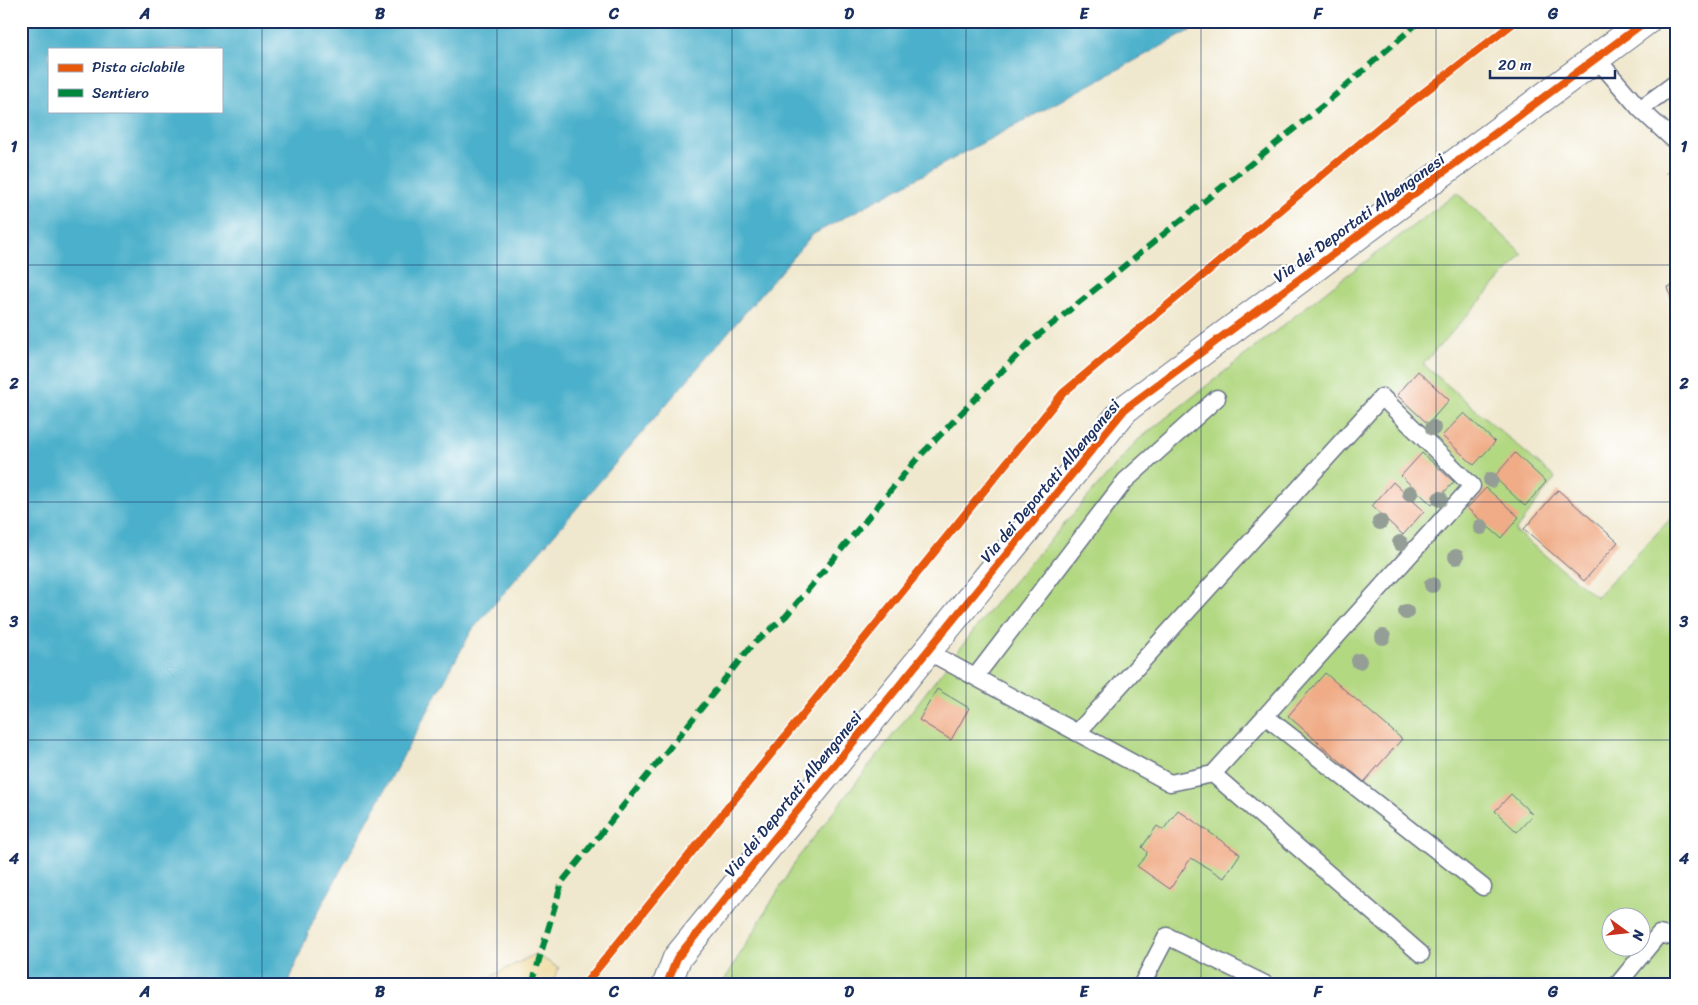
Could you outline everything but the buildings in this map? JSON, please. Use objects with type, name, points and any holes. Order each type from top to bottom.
[{"type":"street","name":"Via dei Deportati Albenganesi","points":[[667,984],[677,958],[1125,409],[1646,21]]},
{"type":"lane","points":[[1597,59],[1640,109],[1677,143]]},
{"type":"lane","points":[[1640,109],[1677,82]]},
{"type":"lane","points":[[927,651],[976,677],[1077,733],[1170,783],[1213,774],[1472,486],[1382,397],[1077,733]]},
{"type":"lane","points":[[976,677],[1125,482],[1217,398]]},
{"type":"lane","points":[[1265,716],[1483,887]]},
{"type":"lane","points":[[1213,774],[1421,954]]},
{"type":"lane","points":[[1618,984],[1659,934],[1677,938]]},
{"type":"lane","points":[[1142,984],[1167,936],[1265,984]]},
{"type":"green space","points":[[1457,193],[1523,254],[1423,364],[1555,478],[1515,531],[1596,597],[1677,512],[1677,984],[727,984],[724,981],[797,859],[1000,597],[1138,440],[1334,285]]},
{"type":"sand","points":[[535,954],[559,968],[551,984],[477,984]]},
{"type":"water","points":[[21,21],[1208,21],[812,235],[472,630],[313,921],[288,984],[21,984]]},
{"type":"marked path","points":[[532,984],[562,882],[752,645],[786,616],[915,461],[1030,342],[1326,103],[1420,21]]},
{"type":"cycle path","points":[[585,984],[1063,393],[1383,124],[1516,21]]},
{"type":"cycle path","points":[[667,984],[677,958],[1125,409],[1646,21]]}]
